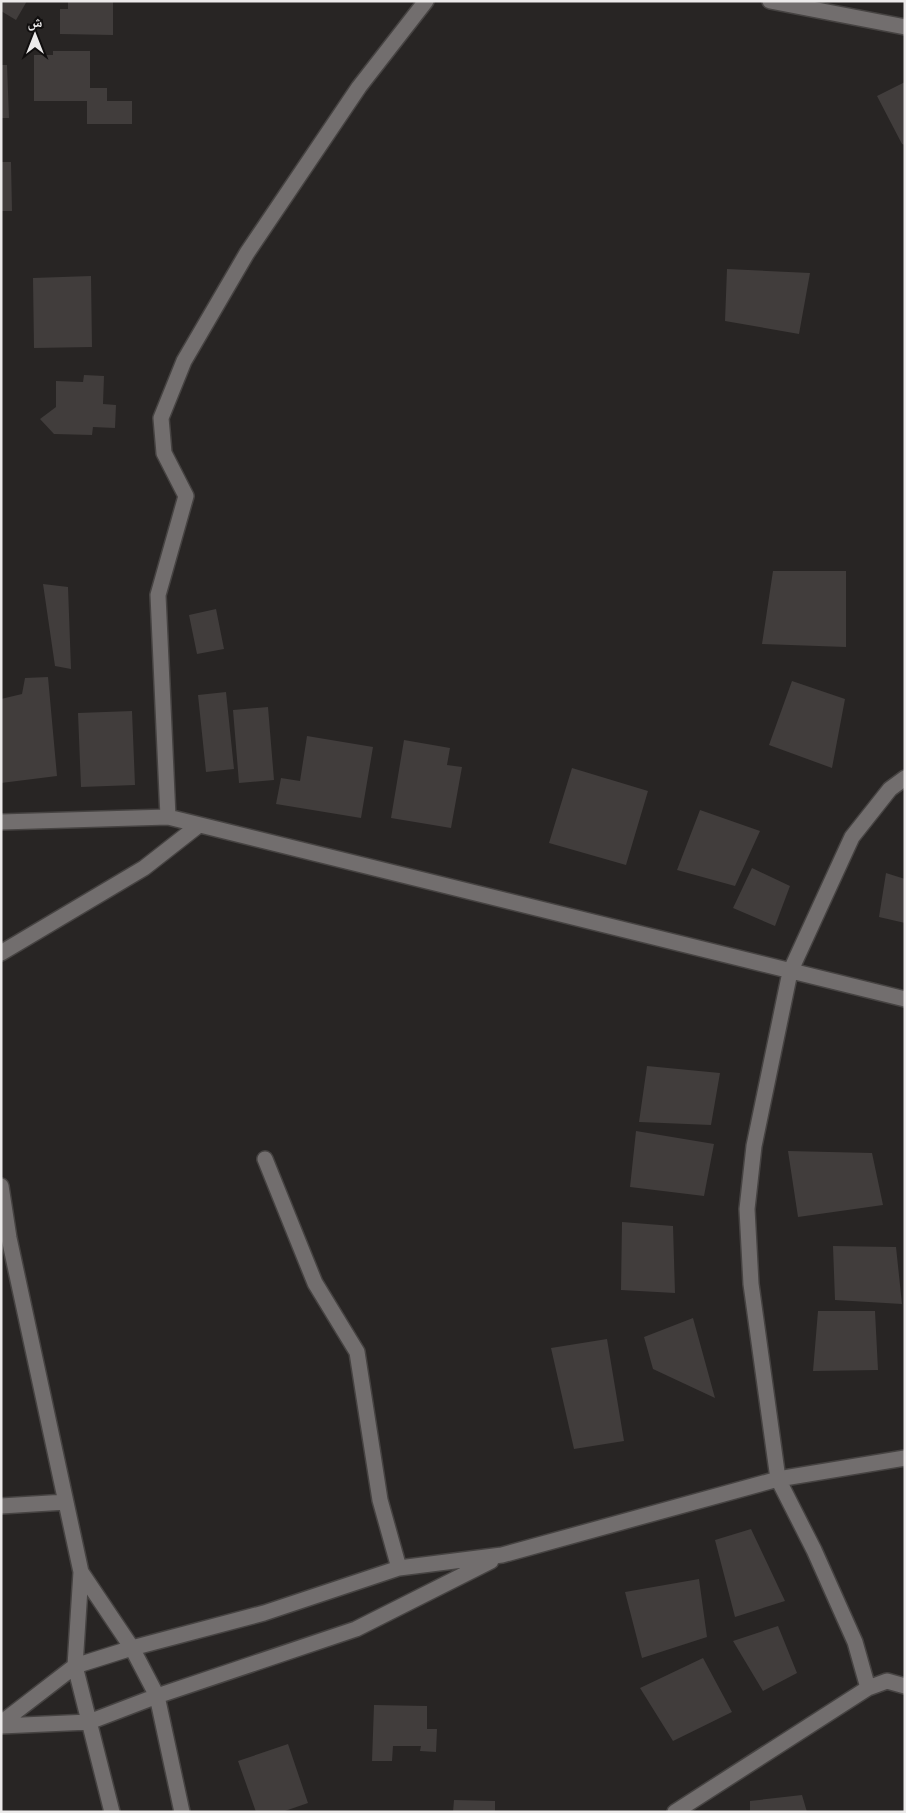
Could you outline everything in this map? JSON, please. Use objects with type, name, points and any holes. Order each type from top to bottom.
[{"type":"street","points":[[168,817],[158,595],[186,496],[164,453],[161,418],[184,361],[247,253],[360,87],[426,1]]},
{"type":"street","points":[[770,1],[905,27]]},
{"type":"street","points":[[868,1688],[855,1642],[814,1550],[778,1479],[750,1284],[747,1210],[754,1146],[790,972],[852,838],[890,789],[905,778]]},
{"type":"street","points":[[1,822],[168,817],[905,999]]},
{"type":"street","points":[[1,953],[144,868],[199,825]]},
{"type":"street","points":[[265,1159],[315,1283],[358,1352],[380,1500],[399,1568]]},
{"type":"street","points":[[1,1186],[9,1238],[81,1572],[75,1666],[112,1812]]},
{"type":"street","points":[[1,1725],[75,1666],[132,1648],[264,1613],[399,1568],[502,1556],[778,1479],[905,1458]]},
{"type":"street","points":[[1,1506],[66,1502]]},
{"type":"street","points":[[1,1725],[89,1722],[157,1696],[356,1629],[502,1556]]},
{"type":"street","points":[[81,1572],[132,1648],[157,1696],[182,1812]]},
{"type":"street","points":[[675,1812],[868,1688],[887,1681],[905,1686]]},
{"type":"building","points":[[1,1],[27,1],[16,20],[1,11]]},
{"type":"building","points":[[68,1],[113,1],[113,35],[60,34],[60,9],[68,9]]},
{"type":"building","points":[[53,51],[90,51],[90,88],[107,88],[107,101],[132,101],[132,124],[87,124],[87,101],[34,101],[34,55],[53,55]]},
{"type":"building","points":[[1,65],[7,65],[9,118],[1,118]]},
{"type":"building","points":[[905,82],[905,145],[902,144],[877,96]]},
{"type":"building","points":[[1,162],[11,162],[12,211],[1,211]]},
{"type":"building","points":[[727,269],[810,273],[799,334],[725,321]]},
{"type":"building","points":[[91,276],[92,347],[34,348],[33,278]]},
{"type":"building","points":[[84,375],[104,376],[103,404],[116,405],[115,428],[93,427],[92,435],[54,434],[40,419],[56,407],[56,381],[83,382]]},
{"type":"building","points":[[773,571],[846,571],[846,647],[762,644]]},
{"type":"building","points":[[43,584],[68,587],[71,669],[55,666]]},
{"type":"building","points":[[216,609],[224,649],[197,654],[189,615]]},
{"type":"building","points":[[48,677],[57,776],[1,783],[1,699],[22,694],[25,678]]},
{"type":"building","points":[[792,681],[845,699],[832,768],[769,745]]},
{"type":"building","points":[[226,692],[234,769],[206,772],[198,695]]},
{"type":"building","points":[[268,707],[274,780],[239,783],[233,710]]},
{"type":"building","points":[[132,711],[135,785],[81,787],[78,713]]},
{"type":"building","points":[[307,736],[373,747],[361,818],[276,804],[281,778],[300,781]]},
{"type":"building","points":[[404,740],[450,748],[447,765],[462,767],[451,828],[391,818]]},
{"type":"building","points":[[572,768],[648,791],[626,865],[549,843]]},
{"type":"building","points":[[700,810],[760,831],[735,886],[677,870]]},
{"type":"building","points":[[752,868],[790,886],[775,926],[733,908]]},
{"type":"building","points":[[886,873],[905,879],[905,923],[879,917]]},
{"type":"building","points":[[647,1066],[720,1073],[711,1125],[639,1122]]},
{"type":"building","points":[[636,1131],[714,1144],[704,1196],[630,1187]]},
{"type":"building","points":[[788,1151],[872,1153],[883,1205],[798,1217]]},
{"type":"building","points":[[622,1222],[673,1226],[675,1293],[621,1290]]},
{"type":"building","points":[[833,1246],[896,1247],[902,1304],[835,1300]]},
{"type":"building","points":[[818,1311],[875,1311],[878,1370],[813,1371]]},
{"type":"building","points":[[693,1318],[715,1398],[653,1369],[644,1337]]},
{"type":"building","points":[[607,1339],[624,1441],[574,1449],[551,1348]]},
{"type":"building","points":[[751,1529],[785,1601],[735,1617],[715,1540]]},
{"type":"building","points":[[699,1579],[707,1637],[642,1658],[625,1592]]},
{"type":"building","points":[[778,1626],[797,1673],[763,1691],[733,1641]]},
{"type":"building","points":[[703,1658],[732,1712],[673,1741],[640,1688]]},
{"type":"building","points":[[374,1705],[427,1706],[427,1729],[437,1729],[436,1752],[420,1751],[421,1746],[393,1746],[392,1761],[372,1761]]},
{"type":"building","points":[[288,1744],[308,1803],[282,1812],[256,1812],[238,1761]]},
{"type":"building","points":[[802,1795],[807,1812],[750,1812],[750,1801]]},
{"type":"building","points":[[454,1800],[495,1801],[495,1812],[453,1812]]}]
